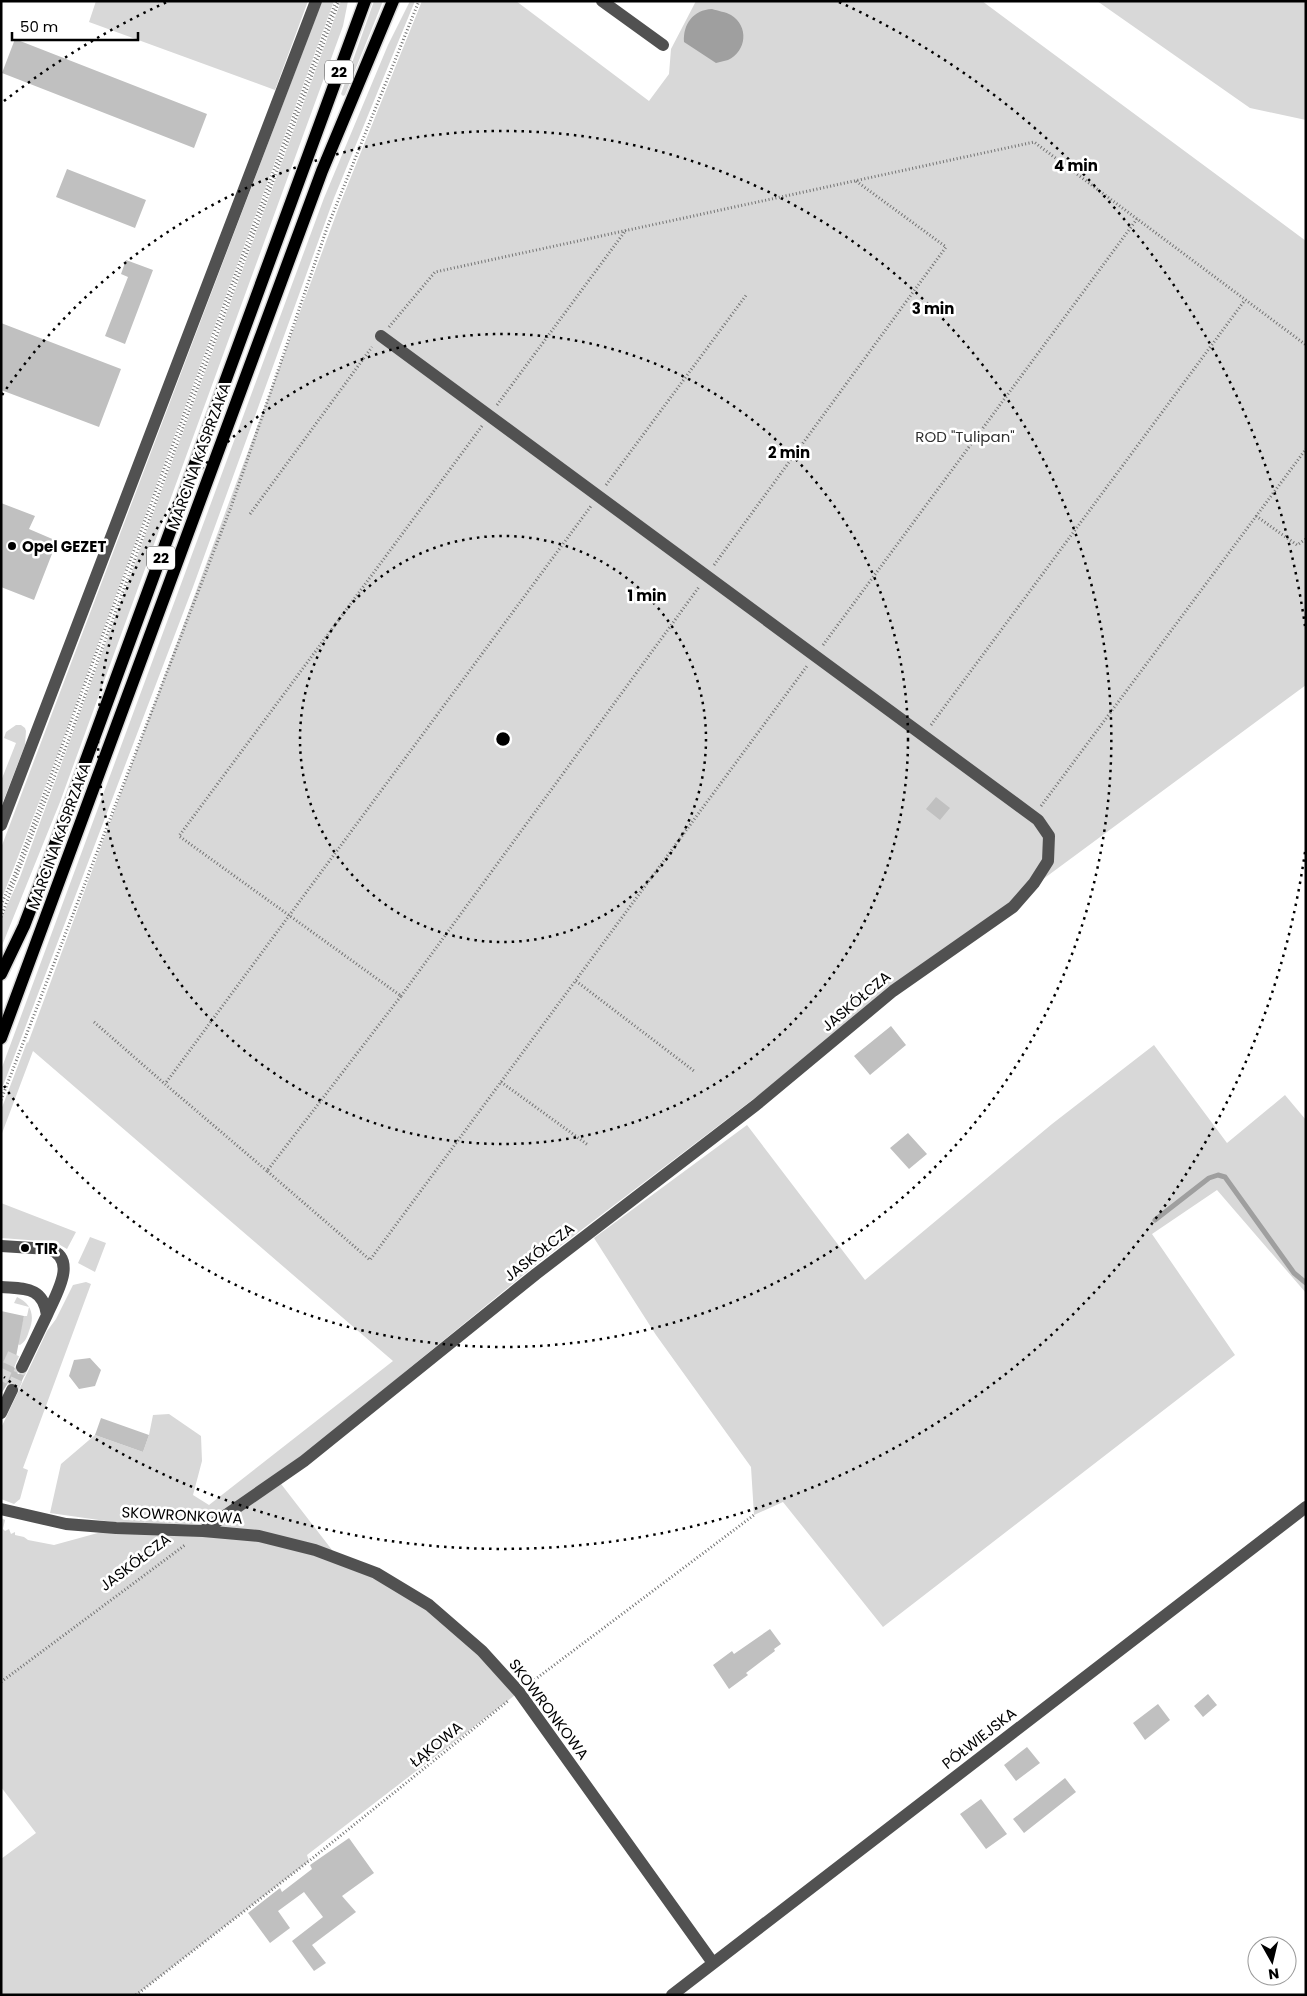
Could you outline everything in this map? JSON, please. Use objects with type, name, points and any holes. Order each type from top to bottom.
[{"type":"main road","name":"MARCINA KASPRZAKA","points":[[1,974],[24,926],[50,858],[365,1]]},
{"type":"main road","name":"MARCINA KASPRZAKA","points":[[1,1038],[322,171],[393,1]]},
{"type":"street","points":[[1,825],[316,1]]},
{"type":"street","points":[[602,1],[663,45]]},
{"type":"street","points":[[381,336],[1035,818]]},
{"type":"street","name":"JASKÓŁCZA","points":[[203,1531],[304,1461],[536,1274],[756,1105],[893,991],[1012,906],[1034,883],[1048,861],[1049,838],[1035,818]]},
{"type":"street","points":[[1,1246],[49,1249],[61,1256],[65,1268],[47,1315],[22,1368]]},
{"type":"street","points":[[1,1287],[30,1289],[36,1292],[44,1302],[47,1315]]},
{"type":"street","points":[[16,1351],[31,1349]]},
{"type":"street","points":[[1,1413],[12,1390]]},
{"type":"street","name":"PÓŁWIEJSKA","points":[[672,1995],[1306,1507]]},
{"type":"street","name":"SKOWRONKOWA","points":[[1,1509],[66,1524],[203,1531],[259,1536],[314,1550],[376,1573],[429,1604],[482,1651],[519,1692],[713,1963]]},
{"type":"path","points":[[1,905],[14,876],[337,1]]},
{"type":"path","points":[[1,917],[70,737],[337,1]]},
{"type":"path","points":[[1,1100],[231,507],[327,228],[419,1]]},
{"type":"path","points":[[250,514],[381,336],[434,272],[1034,142],[1306,345]]},
{"type":"path","points":[[94,1022],[370,1260],[1137,219]]},
{"type":"path","points":[[268,1171],[401,996],[179,836],[626,230]]},
{"type":"path","points":[[165,1084],[747,294]]},
{"type":"path","points":[[923,736],[1245,300]]},
{"type":"path","points":[[1035,818],[1044,803],[1306,449]]},
{"type":"path","points":[[1256,516],[1297,545],[1306,539]]},
{"type":"path","points":[[576,981],[694,1071]]},
{"type":"path","points":[[501,1082],[588,1145]]},
{"type":"path","name":"ŁĄKOWA","points":[[136,1995],[309,1861],[519,1692],[754,1515]]},
{"type":"path","name":"JASKÓŁCZA","points":[[1,1682],[203,1531]]},
{"type":"green space","points":[[96,1],[308,1],[275,90],[89,22]]},
{"type":"green space","points":[[322,1],[334,1],[58,753],[1,901],[1,848]]},
{"type":"green space","points":[[341,1],[348,1],[343,26],[60,802],[1,948],[1,919],[20,877]]},
{"type":"green space","points":[[374,1],[383,1],[343,96],[341,94]]},
{"type":"green space","points":[[410,1],[415,1],[334,198],[193,587],[1,1091],[1,1070],[324,198],[388,45]]},
{"type":"green space","name":"ROD \"Tulipan\"","points":[[422,1],[516,1],[649,101],[669,74],[671,49],[696,1],[982,1],[1306,241],[1306,685],[1027,891],[538,1263],[406,1371],[278,1480],[339,1559],[429,1605],[519,1692],[307,1855],[309,1861],[136,1995],[1,1995],[1,1859],[36,1833],[1,1787],[1,1518],[5,1520],[3,1529],[5,1531],[9,1529],[11,1534],[15,1532],[15,1535],[28,1540],[54,1545],[116,1528],[211,1525],[113,1522],[50,1513],[61,1464],[95,1435],[143,1452],[153,1415],[169,1414],[201,1436],[202,1461],[193,1495],[209,1505],[393,1361],[33,1051],[1,1136],[1,1110],[28,1043],[340,204]]},
{"type":"green space","points":[[1097,1],[1306,1],[1306,120],[1250,108]]},
{"type":"green space","points":[[16,725],[21,725],[25,728],[25,745],[1,807],[1,781],[16,743],[4,738],[6,732]]},
{"type":"green space","points":[[1154,1045],[1227,1143],[1285,1095],[1306,1120],[1306,1293],[1217,1190],[1152,1234],[1235,1355],[883,1627],[783,1502],[754,1515],[751,1467],[656,1335],[594,1238],[747,1125],[865,1280],[1052,1124]]},
{"type":"green space","points":[[1,1203],[76,1232],[67,1249],[55,1242],[1,1238]]},
{"type":"green space","points":[[90,1237],[106,1243],[95,1272],[78,1263]]},
{"type":"green space","points":[[86,1282],[91,1284],[23,1468],[28,1470],[20,1499],[14,1504],[1,1499],[1,1428],[47,1331],[56,1319],[73,1285]]},
{"type":"green space","points":[[17,1297],[26,1303],[29,1307],[14,1303]]},
{"type":"green space","points":[[29,1307],[32,1315],[31,1326],[27,1337],[20,1345],[17,1344],[24,1316],[27,1316]]},
{"type":"shaded area","points":[[712,9],[731,15],[741,25],[743,32],[742,45],[739,51],[728,60],[716,63],[684,42],[685,29],[690,19],[699,12]]},
{"type":"building","points":[[15,39],[207,114],[194,148],[2,73]]},
{"type":"building","points":[[67,169],[146,200],[135,228],[56,197]]},
{"type":"building","points":[[126,260],[153,270],[125,344],[105,336],[128,277],[121,274]]},
{"type":"building","points":[[1,323],[121,369],[99,427],[1,390]]},
{"type":"building","points":[[1,503],[35,516],[29,529],[57,541],[34,600],[1,587]]},
{"type":"building","points":[[936,797],[950,808],[940,820],[926,809]]},
{"type":"building","points":[[891,1026],[906,1045],[870,1075],[854,1056]]},
{"type":"building","points":[[908,1133],[927,1154],[909,1169],[890,1148]]},
{"type":"building","points":[[1,1311],[24,1316],[14,1367],[18,1374],[25,1374],[19,1387],[15,1383],[8,1383],[1,1394]]},
{"type":"building","points":[[90,1358],[101,1370],[95,1386],[79,1389],[69,1376],[74,1360]]},
{"type":"building","points":[[101,1418],[149,1435],[143,1452],[95,1435]]},
{"type":"building","points":[[770,1629],[781,1644],[774,1649],[775,1651],[746,1673],[748,1675],[729,1689],[713,1665],[732,1651],[734,1654]]},
{"type":"building","points":[[1208,1694],[1217,1705],[1203,1717],[1194,1706]]},
{"type":"building","points":[[1158,1704],[1170,1720],[1145,1740],[1133,1723]]},
{"type":"building","points":[[1027,1747],[1040,1763],[1016,1781],[1004,1765]]},
{"type":"building","points":[[1065,1778],[1076,1792],[1024,1833],[1013,1819]]},
{"type":"building","points":[[981,1799],[1007,1834],[986,1849],[960,1814]]},
{"type":"building","points":[[349,1838],[374,1873],[342,1896],[356,1912],[312,1945],[326,1963],[314,1971],[292,1941],[323,1917],[304,1892],[278,1911],[290,1928],[270,1943],[248,1913],[280,1888],[282,1892],[312,1869],[310,1865]]},
{"type":"waterway","points":[[1155,1220],[1209,1178],[1218,1175],[1225,1177],[1294,1273],[1306,1283]]},
{"type":"tunnel","points":[[1,1381],[15,1351]]},
{"type":"tunnel","points":[[12,1390],[22,1367]]},
{"type":"place","name":"Opel GEZET","points":[[12,546]]},
{"type":"place","name":"TIR","points":[[25,1248]]}]
